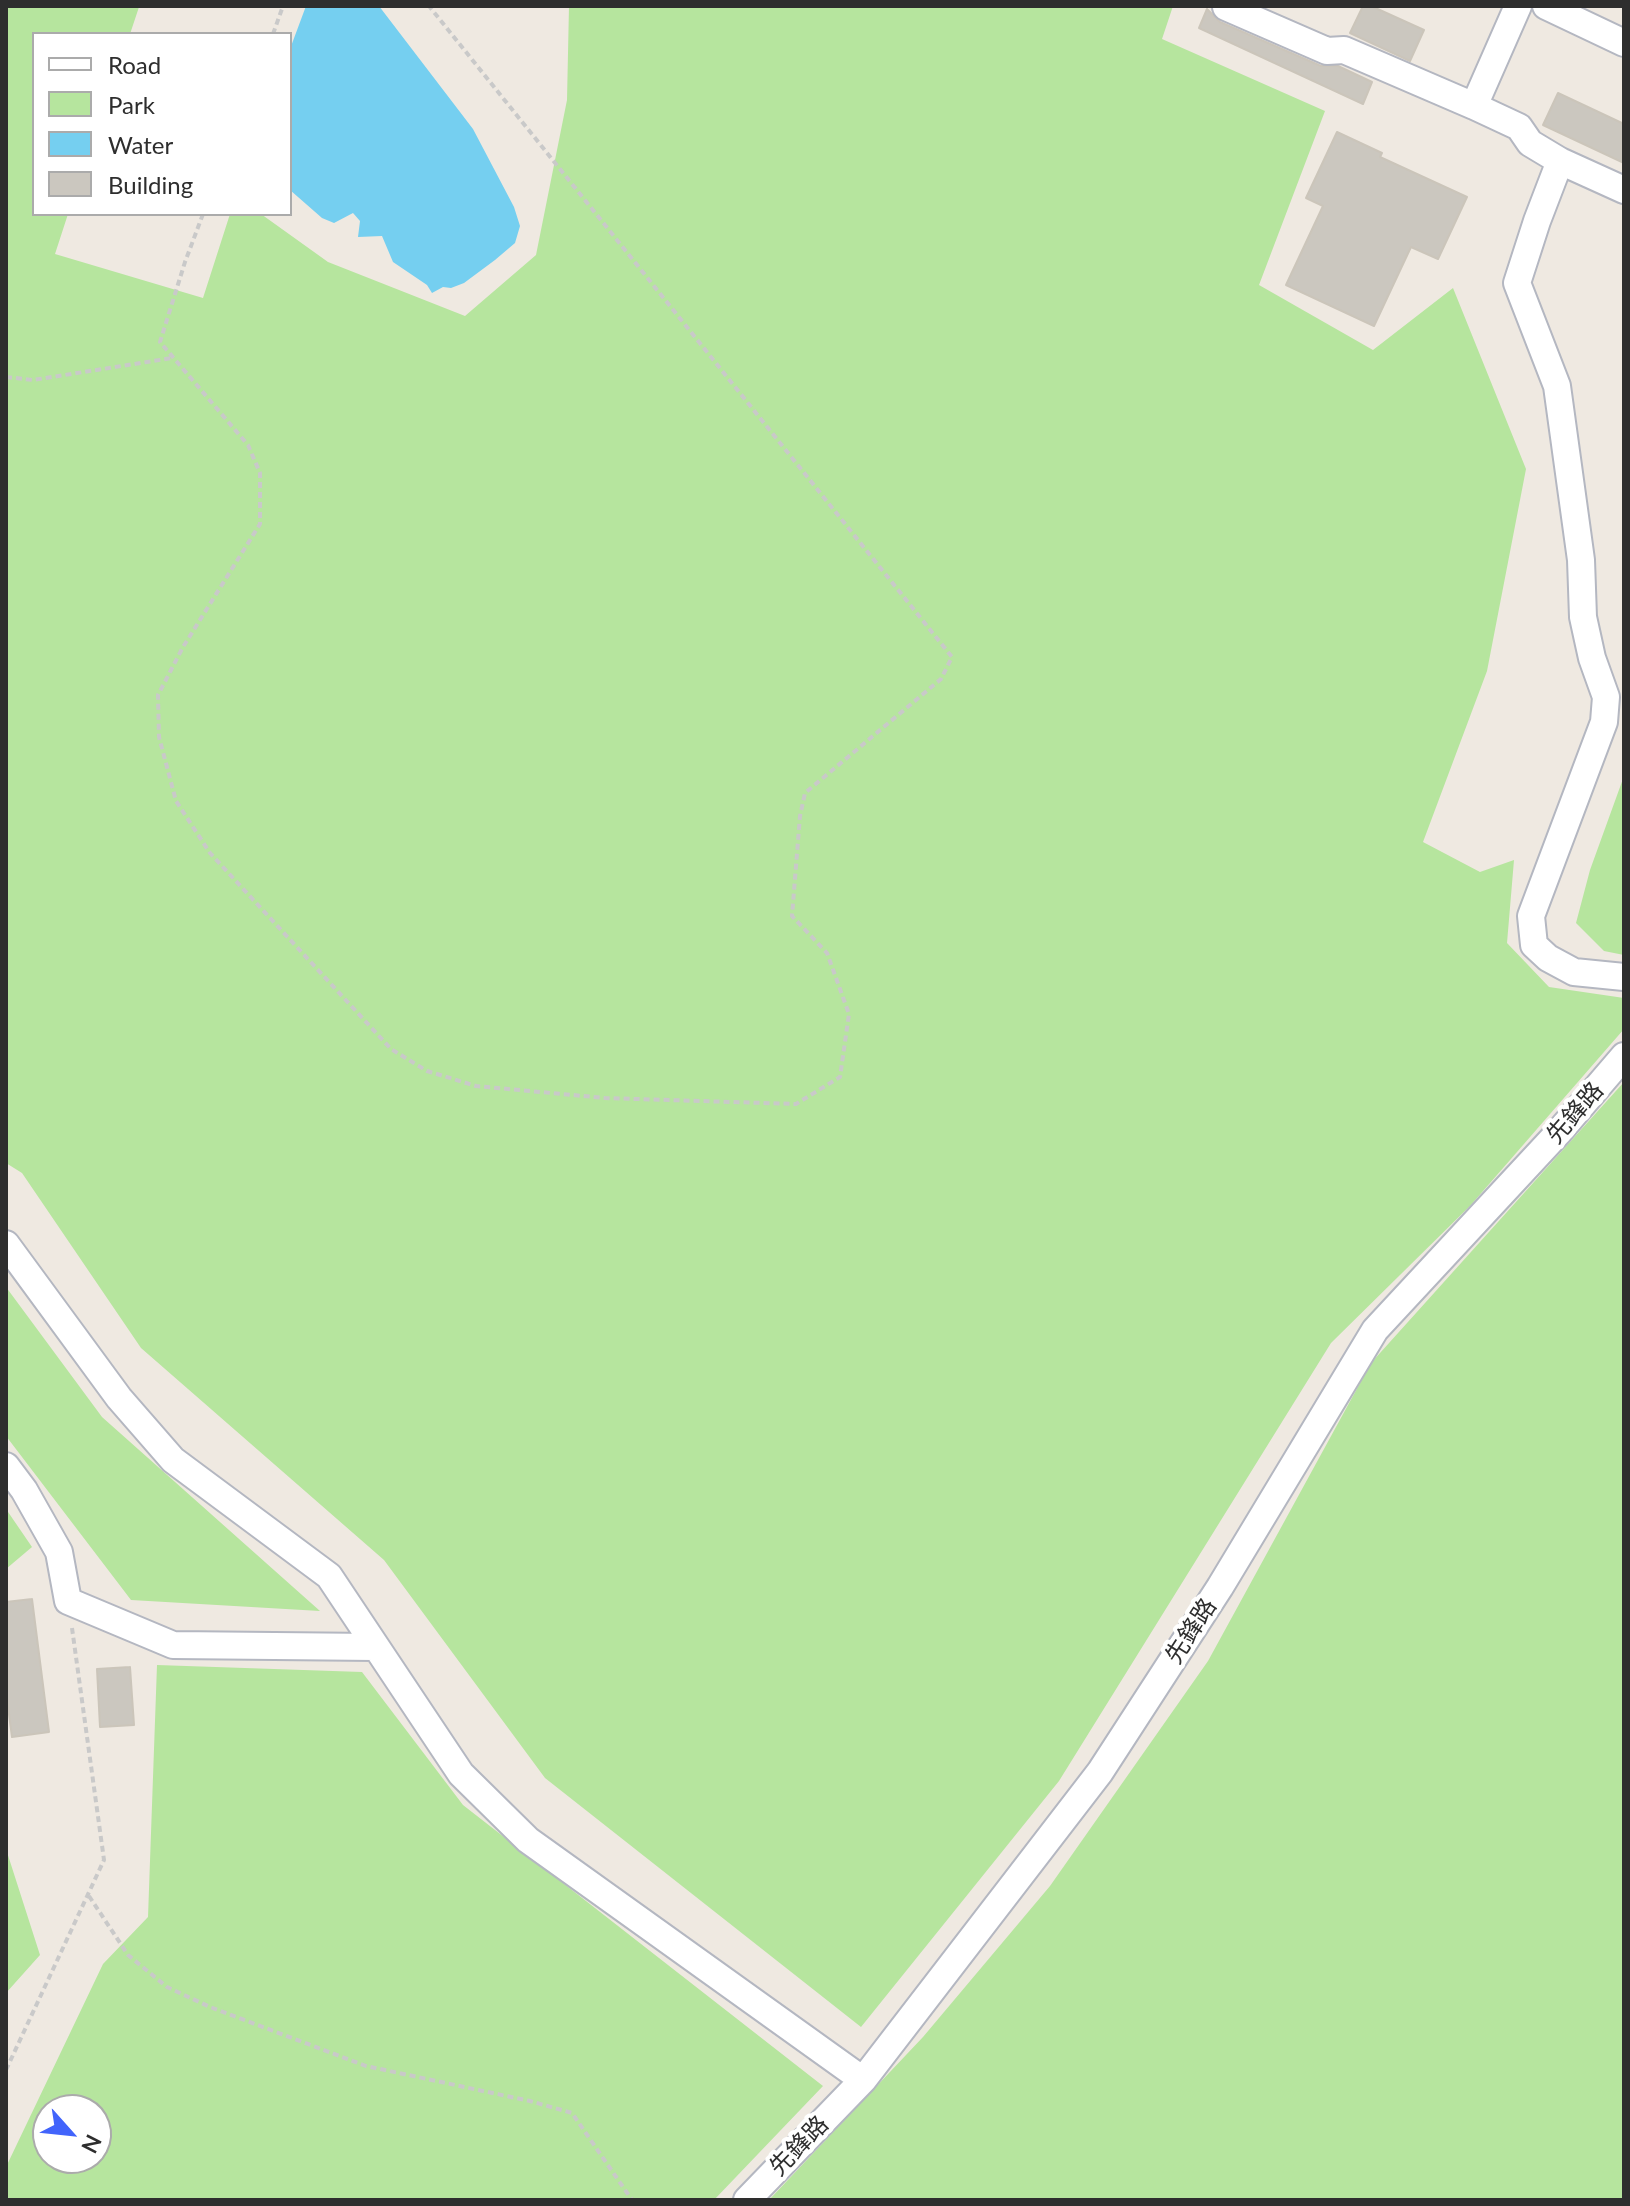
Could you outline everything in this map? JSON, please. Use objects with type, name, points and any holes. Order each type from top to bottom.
[{"type":"lane","points":[[1474,106],[1518,6]]},
{"type":"lane","points":[[1546,6],[1588,15],[1624,43]]},
{"type":"lane","points":[[1226,7],[1327,51],[1344,50],[1474,106],[1519,127],[1530,143],[1560,161],[1624,190]]},
{"type":"lane","points":[[1560,161],[1517,283],[1557,386],[1581,560],[1583,617],[1592,658],[1606,697],[1604,722],[1531,916],[1534,945],[1548,958],[1574,972],[1624,977]]},
{"type":"lane","name":"先鋒路","points":[[747,2200],[863,2080],[1100,1772],[1220,1587],[1375,1330],[1558,1133],[1624,1056]]},
{"type":"lane","points":[[6,1244],[119,1398],[173,1460],[329,1576],[461,1774],[528,1840],[863,2080]]},
{"type":"lane","points":[[6,1466],[24,1490],[59,1552],[68,1601],[173,1645],[375,1647]]},
{"type":"path","points":[[274,32],[283,6]]},
{"type":"path","points":[[202,216],[160,342],[248,445],[260,473],[260,524],[183,647],[158,695],[159,737],[176,801],[210,853],[391,1049],[427,1071],[476,1086],[591,1096],[796,1104],[840,1077],[849,1014],[827,953],[792,916],[800,816],[805,793],[941,679],[952,657],[429,6]]},
{"type":"path","points":[[6,377],[33,380],[172,358]]},
{"type":"path","points":[[6,2070],[104,1860],[68,1601]]},
{"type":"path","points":[[89,1896],[128,1955],[167,1987],[210,2007],[366,2066],[572,2113],[632,2200]]},
{"type":"green space","points":[[6,6],[139,7],[131,32],[32,32],[32,216],[67,216],[55,254],[203,298],[229,216],[264,216],[328,262],[465,316],[536,255],[567,100],[569,6],[1173,6],[1162,39],[1325,111],[1259,285],[1373,350],[1453,288],[1526,469],[1487,671],[1423,842],[1480,872],[1514,860],[1507,943],[1549,987],[1624,998],[1624,1029],[1470,1206],[1331,1343],[1059,1781],[861,2027],[545,1778],[384,1560],[141,1348],[22,1173],[6,1163]]},
{"type":"green space","points":[[1624,776],[1624,955],[1604,951],[1576,923],[1590,870]]},
{"type":"green space","points":[[1624,1082],[1624,2200],[769,2200],[923,2037],[1050,1886],[1208,1661],[1371,1363]]},
{"type":"green space","points":[[6,1287],[102,1417],[320,1611],[131,1600],[6,1436]]},
{"type":"green space","points":[[6,1509],[32,1547],[6,1569]]},
{"type":"green space","points":[[157,1665],[362,1672],[463,1805],[823,2086],[714,2200],[6,2200],[6,2167],[32,2113],[32,2174],[112,2174],[112,2094],[41,2094],[103,1964],[148,1917]]},
{"type":"green space","points":[[6,1849],[40,1955],[6,1993]]},
{"type":"water","points":[[306,6],[379,6],[473,129],[514,207],[520,226],[515,243],[464,283],[451,288],[443,287],[432,293],[427,285],[393,262],[382,236],[358,237],[360,221],[353,213],[334,223],[322,218],[292,192],[292,44]]},
{"type":"building","points":[[1363,6],[1371,6],[1424,30],[1410,61],[1350,33]]},
{"type":"building","points":[[1207,9],[1220,22],[1321,66],[1338,66],[1372,82],[1363,104],[1199,28]]},
{"type":"building","points":[[1558,93],[1624,124],[1624,163],[1543,125]]},
{"type":"building","points":[[1337,132],[1382,153],[1380,157],[1467,197],[1438,259],[1411,247],[1374,326],[1286,285],[1323,206],[1306,198]]},
{"type":"building","points":[[32,1599],[49,1732],[12,1737],[6,1692],[6,1602]]},
{"type":"building","points":[[130,1667],[134,1725],[100,1727],[97,1669]]}]
